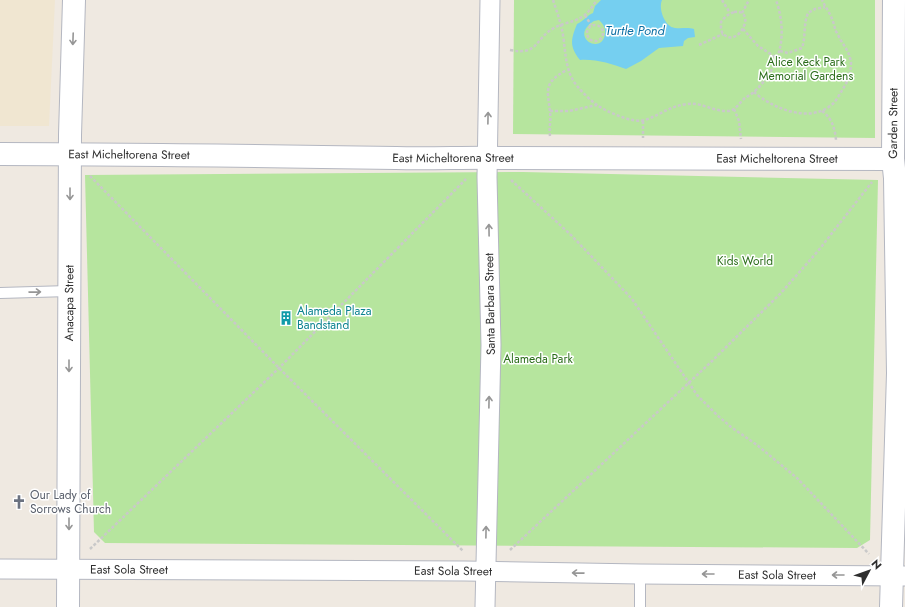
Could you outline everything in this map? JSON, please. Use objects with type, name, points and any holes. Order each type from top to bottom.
[{"type":"street","name":"Anacapa Street","points":[[68,607],[69,155],[74,0]]},
{"type":"street","name":"Santa Barbara Street","points":[[484,607],[491,345],[487,157],[490,0]]},
{"type":"street","name":"Garden Street","points":[[891,607],[898,576],[901,408],[895,186],[899,159],[894,0]]},
{"type":"street","name":"East Micheltorena Street","points":[[0,154],[144,154],[414,158],[469,156],[899,159]]},
{"type":"street","name":"East Sola Street","points":[[0,569],[485,571],[898,576]]},
{"type":"lane","points":[[0,293],[69,291]]},
{"type":"lane","points":[[640,574],[640,607]]},
{"type":"path","points":[[553,0],[561,24],[567,70],[578,88],[597,105],[620,116],[643,121],[668,108],[689,104],[702,104],[729,111],[734,109],[744,98],[754,92],[774,66],[780,51],[782,20],[776,0]]},
{"type":"path","points":[[510,50],[526,51],[532,48],[552,28],[586,15],[596,0]]},
{"type":"path","points":[[722,0],[730,14]]},
{"type":"path","points":[[742,13],[749,0]]},
{"type":"path","points":[[754,92],[775,105],[786,109],[808,113],[822,111],[835,102],[848,78],[851,65],[849,52],[835,30],[835,25],[822,0]]},
{"type":"path","points":[[780,51],[788,53],[802,48],[808,13],[819,7],[826,7]]},
{"type":"path","points":[[738,12],[742,13],[745,18],[743,29],[739,33],[729,38],[723,34],[721,22],[730,14],[738,12]]},
{"type":"path","points":[[586,15],[590,25]]},
{"type":"path","points":[[595,24],[602,29],[602,38],[594,41],[590,40],[587,36],[587,28],[590,25],[595,24]]},
{"type":"path","points":[[743,29],[758,46],[777,58]]},
{"type":"path","points":[[699,45],[723,34]]},
{"type":"path","points":[[550,136],[548,90],[556,77],[567,70]]},
{"type":"path","points":[[550,112],[569,111],[597,105]]},
{"type":"path","points":[[734,109],[739,121],[741,140]]},
{"type":"path","points":[[822,111],[828,115],[833,125],[836,141]]},
{"type":"path","points":[[643,121],[643,138]]},
{"type":"path","points":[[90,176],[279,368],[463,551]]},
{"type":"path","points":[[90,549],[279,368],[466,179]]},
{"type":"path","points":[[511,180],[571,235],[632,299],[689,383],[716,415],[730,427],[757,445],[797,478],[869,554]]},
{"type":"path","points":[[510,550],[689,383],[780,294],[818,251],[872,182]]},
{"type":"shaded area","points":[[0,0],[55,0],[49,126],[0,126]]},
{"type":"green space","name":"Alice Keck Park Memorial Gardens","points":[[514,0],[875,0],[875,138],[513,134]]},
{"type":"green space","name":"Alameda Park","points":[[523,172],[878,180],[870,540],[857,548],[105,543],[94,532],[85,175]]},
{"type":"water","name":"Turtle Pond","points":[[601,0],[662,0],[661,8],[665,21],[671,27],[694,29],[695,37],[688,38],[684,41],[683,46],[659,48],[641,61],[626,69],[598,61],[580,60],[574,51],[572,42],[573,34],[577,24],[593,13],[595,6]],"holes":[[[599,20],[604,26],[605,34],[603,40],[598,44],[593,44],[585,38],[584,33],[587,27],[594,21]]]},
{"type":"place","name":"Alameda Plaza Bandstand","points":[[286,318]]},
{"type":"place","name":"Our Lady of Sorrows Church","points":[[19,502]]},
{"type":"park label","name":"Kids World","points":[[745,261]]}]
